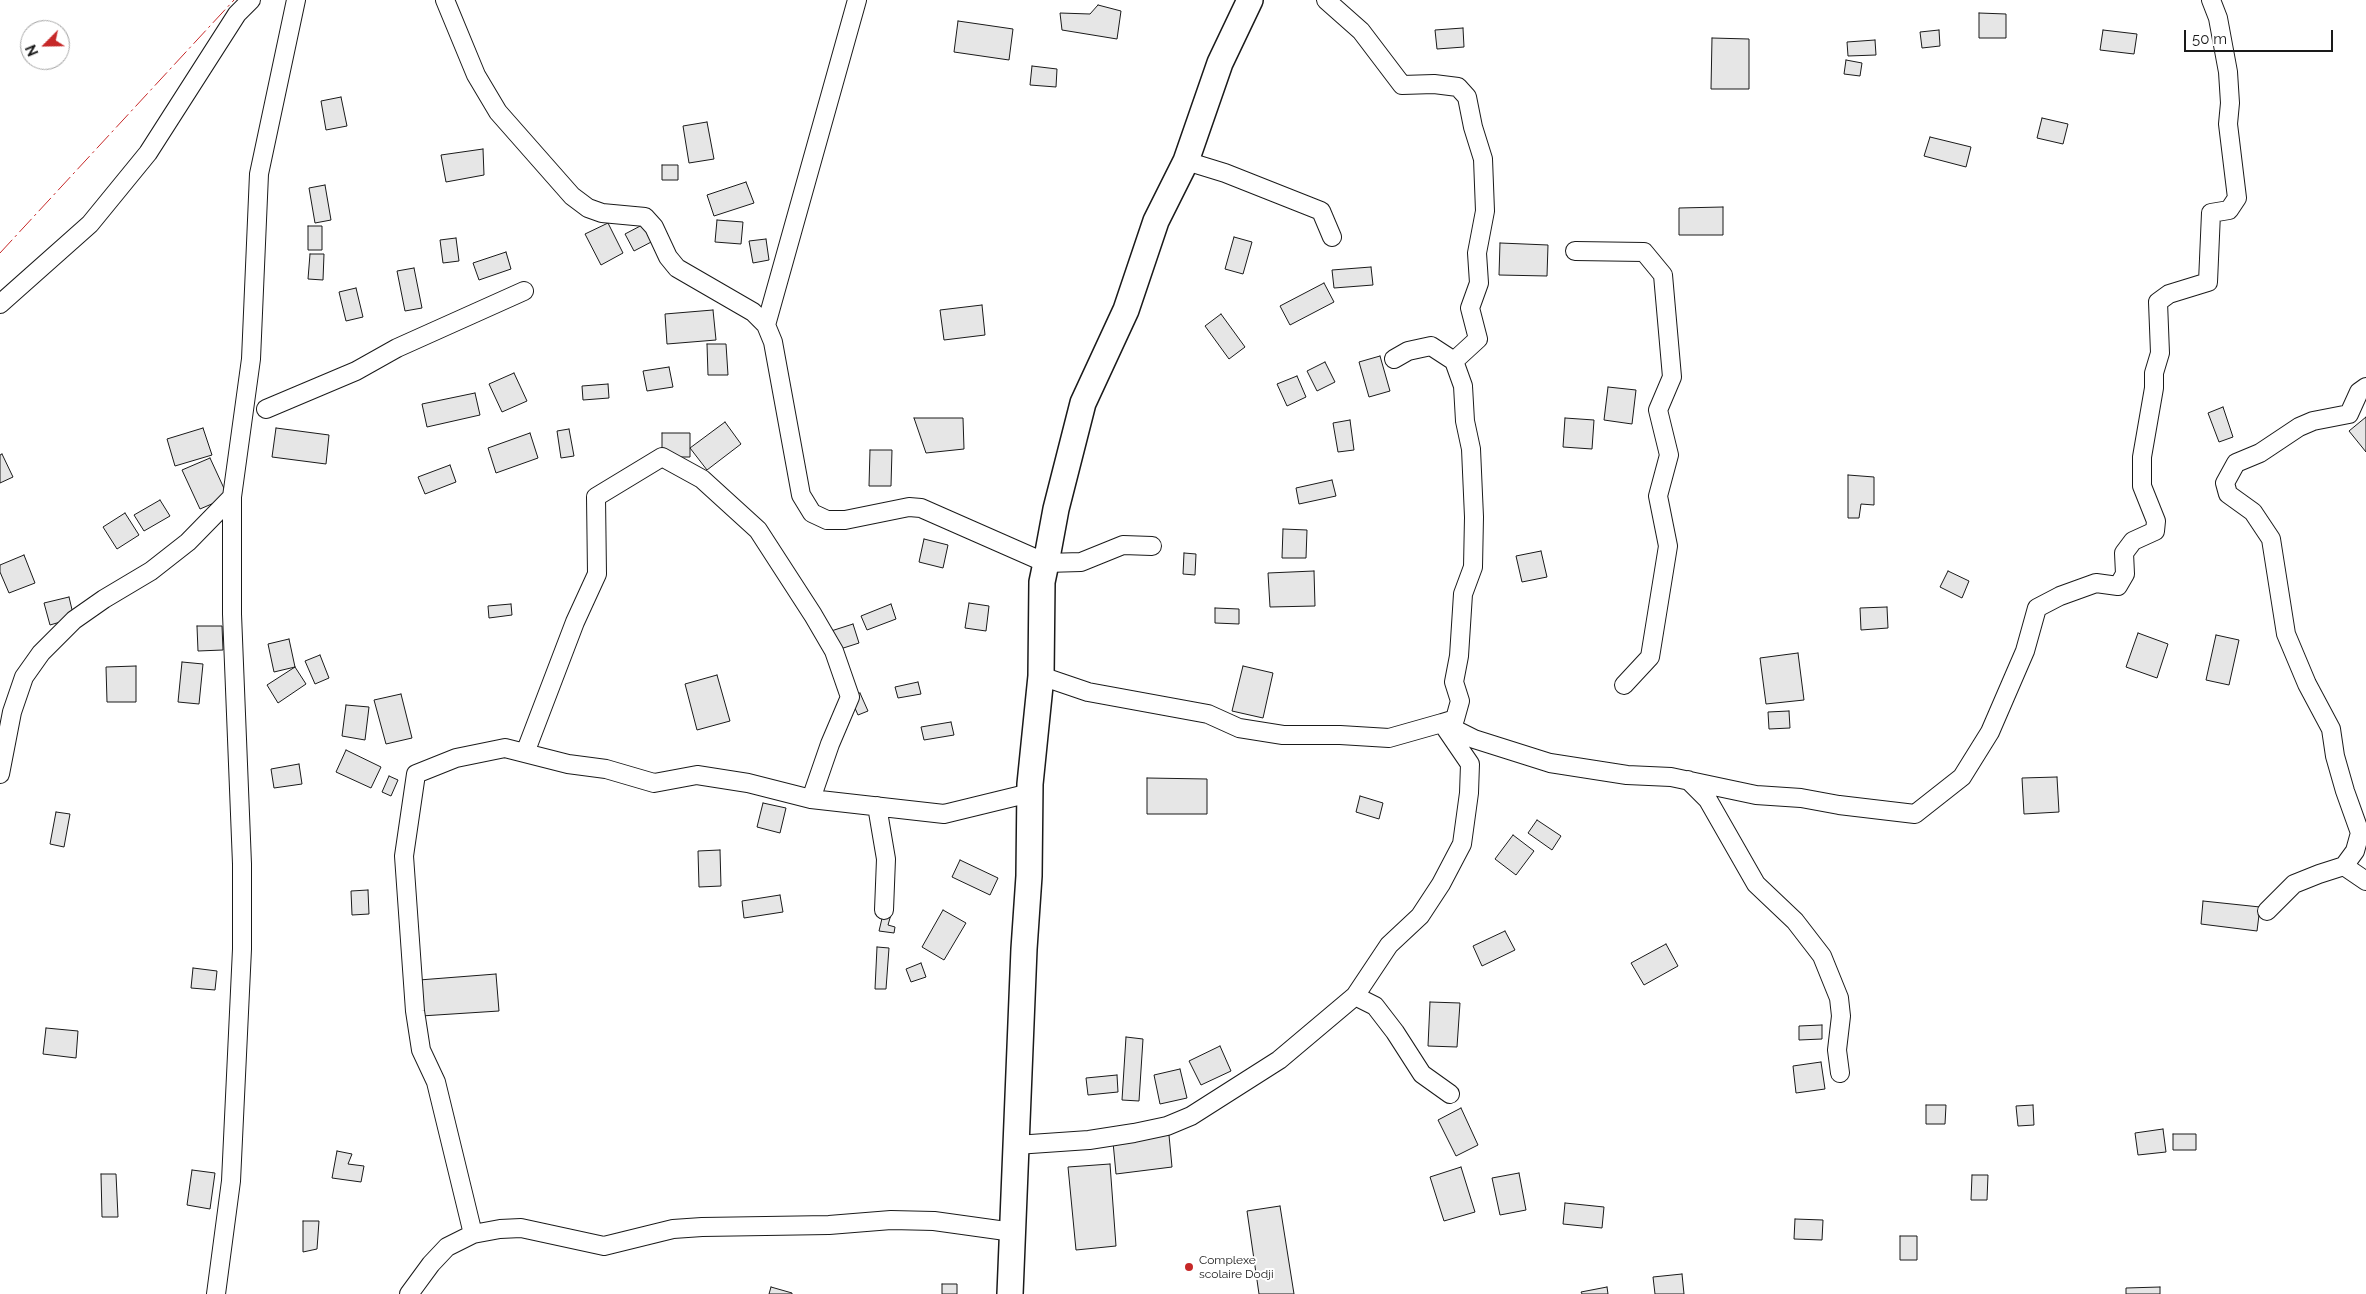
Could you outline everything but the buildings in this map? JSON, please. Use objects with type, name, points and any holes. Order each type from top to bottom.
[{"type":"main road","points":[[1010,1294],[1024,949],[1029,876],[1030,793],[1041,676],[1042,582],[1056,508],[1083,403],[1126,310],[1156,221],[1186,161],[1220,63],[1250,0]]},
{"type":"street","points":[[0,304],[90,224],[148,153],[238,14],[251,0]]},
{"type":"street","points":[[216,1294],[231,1181],[242,949],[242,864],[232,614],[232,497],[251,359],[259,174],[296,0]]},
{"type":"street","points":[[445,0],[476,75],[498,112],[572,196],[588,208],[602,213],[645,217],[654,226],[668,257],[677,268],[754,312],[766,325],[773,342],[801,495],[812,513],[827,520],[845,520],[909,507],[922,508],[1046,563],[1081,562],[1123,545],[1152,546]]},
{"type":"street","points":[[766,325],[858,0]]},
{"type":"street","points":[[1326,0],[1361,31],[1402,85],[1434,84],[1458,87],[1467,97],[1473,127],[1483,159],[1485,211],[1477,253],[1479,283],[1470,308],[1478,339],[1454,361]]},
{"type":"street","points":[[1442,723],[1474,739],[1550,762],[1626,775],[1671,777],[1756,796],[1801,798],[1839,805],[1915,814],[1962,777],[1990,732],[2025,651],[2037,608],[2060,596],[2096,583],[2118,586],[2125,574],[2124,553],[2134,541],[2155,531],[2156,521],[2142,486],[2142,457],[2154,388],[2154,373],[2160,353],[2158,302],[2169,294],[2208,282],[2211,213],[2229,210],[2236,198],[2228,124],[2230,103],[2228,72],[2218,18],[2211,0]]},
{"type":"street","points":[[1186,161],[1225,173],[1321,210],[1332,237]]},
{"type":"street","points":[[1575,251],[1644,252],[1663,275],[1672,377],[1658,410],[1669,455],[1658,496],[1668,546],[1650,657],[1624,685]]},
{"type":"street","points":[[266,410],[356,371],[397,348],[524,291]]},
{"type":"street","points":[[1041,676],[1088,692],[1208,714],[1239,728],[1283,735],[1389,738],[1455,719],[1460,701],[1454,682],[1459,656],[1463,594],[1473,567],[1474,517],[1471,448],[1465,421],[1463,386],[1454,361],[1432,346],[1408,351],[1394,359]]},
{"type":"street","points":[[2268,911],[2294,884],[2344,866],[2355,850],[2360,832],[2344,790],[2330,729],[2307,684],[2286,634],[2271,540],[2253,512],[2228,494],[2225,483],[2236,463],[2260,453],[2299,427],[2313,420],[2349,414],[2359,392],[2366,387]]},
{"type":"street","points":[[525,753],[575,622],[597,574],[596,497],[662,457],[702,479],[758,530],[813,614],[834,651],[850,697],[830,744],[811,799]]},
{"type":"street","points":[[0,774],[12,712],[24,678],[41,652],[74,620],[104,599],[151,571],[188,542],[232,497]]},
{"type":"street","points":[[1016,1145],[1089,1140],[1134,1133],[1167,1126],[1191,1116],[1279,1060],[1355,996],[1389,945],[1420,916],[1462,844],[1469,793],[1470,764],[1442,723]]},
{"type":"street","points":[[473,1234],[436,1082],[422,1050],[413,986],[404,856],[416,774],[456,758],[505,748],[568,764],[606,769],[654,783],[697,775],[748,783],[811,799],[944,814],[1030,793]]},
{"type":"street","points":[[1688,780],[1708,800],[1756,884],[1795,920],[1822,956],[1839,998],[1841,1016],[1837,1050],[1840,1073]]},
{"type":"street","points":[[877,806],[886,859],[884,910]]},
{"type":"street","points":[[2344,866],[2366,881]]},
{"type":"street","points":[[1355,996],[1374,1006],[1395,1032],[1422,1074],[1450,1094]]},
{"type":"street","points":[[409,1294],[441,1252],[454,1242],[473,1234],[521,1228],[604,1246],[673,1229],[829,1225],[891,1220],[934,1221],[1014,1232]]},
{"type":"power","points":[[0,253],[234,0]]},
{"type":"place","name":"Complexe scolaire Dodji","points":[[1189,1267]]}]
